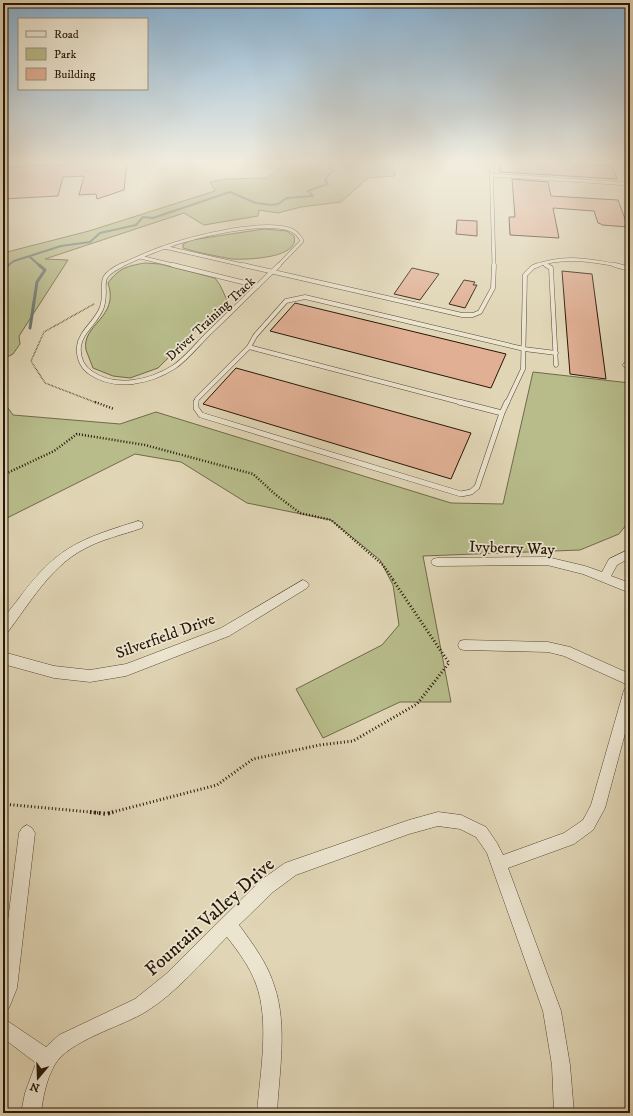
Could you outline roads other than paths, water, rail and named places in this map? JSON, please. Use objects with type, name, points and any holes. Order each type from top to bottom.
[{"type":"street","points":[[3,629],[46,575],[63,557],[80,546],[138,525]]},
{"type":"street","points":[[604,577],[613,562],[630,553]]},
{"type":"street","name":"Ivyberry Way","points":[[437,562],[547,561],[585,570],[630,588]]},
{"type":"street","name":"Silverfield Drive","points":[[3,658],[54,672],[90,676],[126,670],[225,632],[303,585]]},
{"type":"street","points":[[464,645],[548,647],[566,651],[630,680]]},
{"type":"street","points":[[499,864],[569,839],[588,825],[598,808],[630,690]]},
{"type":"street","name":"Fountain Valley Drive","points":[[31,1113],[34,1093],[47,1059],[65,1041],[141,1005],[172,980],[267,886],[291,869],[409,827],[438,819],[461,822],[481,832],[492,848],[499,864],[552,1011],[561,1065],[564,1113]]},
{"type":"street","points":[[3,1002],[8,988],[27,833]]},
{"type":"street","points":[[229,925],[252,957],[268,993],[271,1040],[267,1113]]},
{"type":"street","points":[[3,1027],[47,1059]]},
{"type":"lane","points":[[163,247],[462,315],[480,312],[493,288],[492,213]]},
{"type":"lane","name":"Driver Training Track","points":[[279,227],[296,232],[302,241],[299,246],[273,272],[175,366],[160,375],[132,383],[107,380],[97,377],[82,365],[79,356],[79,345],[98,315],[103,298],[101,284],[116,268],[163,247],[194,238],[254,228],[279,227]]},
{"type":"lane","points":[[140,257],[258,286]]},
{"type":"lane","points":[[556,353],[524,349],[305,297],[294,298],[286,301],[255,336],[249,347],[197,399],[195,406],[196,411],[201,416],[450,492],[461,494],[471,492],[478,487],[502,413],[523,369],[524,349],[525,275],[529,269],[543,263],[584,261],[609,263],[630,269]]},
{"type":"lane","points":[[543,263],[551,268],[556,365]]},
{"type":"lane","points":[[249,347],[502,413]]},
{"type":"waterway","points":[[7,266],[14,261],[61,246],[90,242],[100,233],[136,225],[143,217],[153,218],[168,213]]},
{"type":"waterway","points":[[30,257],[40,266]]},
{"type":"waterway","points":[[3,269],[8,265]]},
{"type":"waterway","points":[[30,328],[37,282],[45,270],[39,265]]}]
